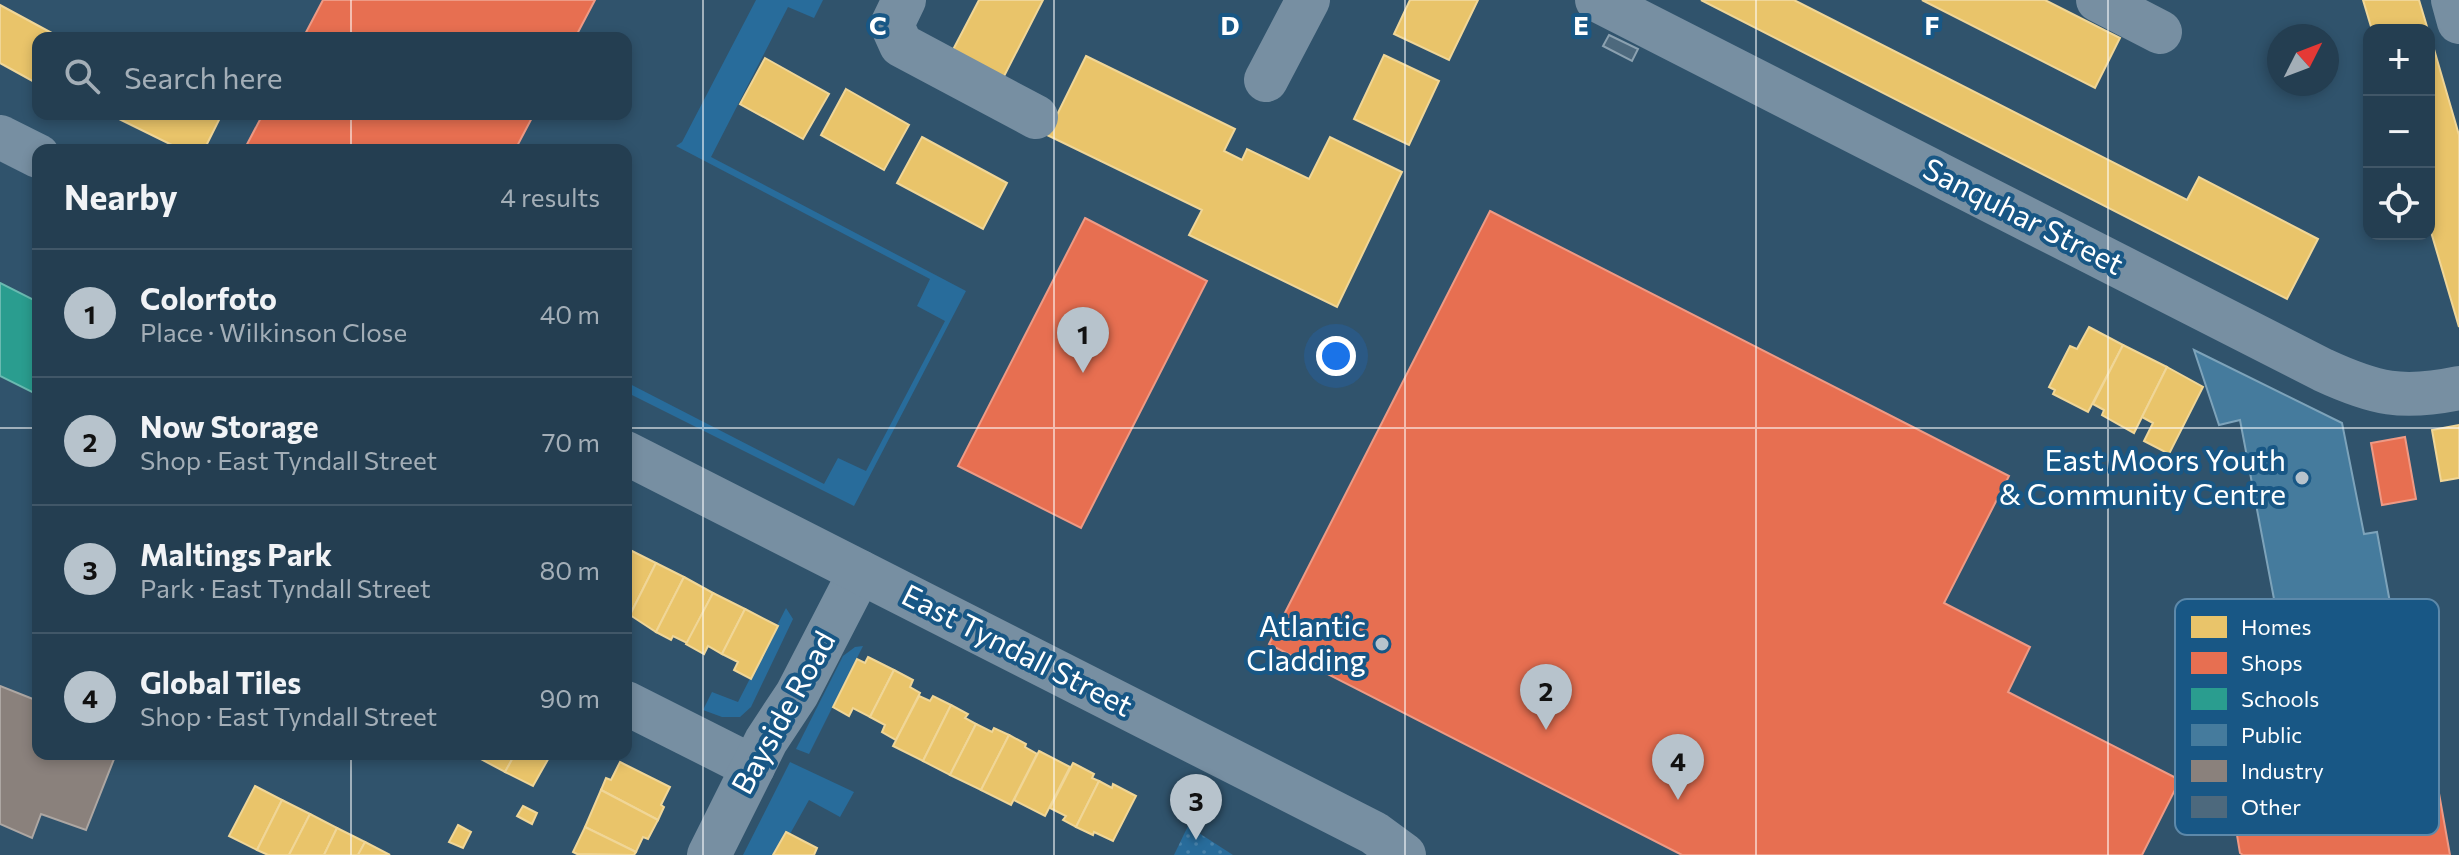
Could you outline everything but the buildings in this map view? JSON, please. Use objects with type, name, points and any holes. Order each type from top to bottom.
[{"type":"street","points":[[904,0],[892,25],[901,45],[1036,117]]},
{"type":"street","points":[[1266,80],[1308,0]]},
{"type":"street","name":"Sanquhar Street","points":[[1597,0],[2323,370],[2355,384],[2403,395],[2424,395],[2459,388]]},
{"type":"street","points":[[2098,0],[2160,32]]},
{"type":"street","points":[[2453,0],[2459,22]]},
{"type":"street","points":[[0,137],[32,153]]},
{"type":"street","name":"East Tyndall Street","points":[[632,456],[1360,826],[1404,855]]},
{"type":"street","name":"Bayside Road","points":[[709,855],[766,741],[797,694],[860,572]]},
{"type":"street","points":[[632,706],[753,767]]},
{"type":"shaded area","points":[[756,0],[823,0],[814,18],[788,7],[711,157],[966,291],[854,506],[632,395],[632,385],[824,484],[838,458],[866,471],[945,321],[917,306],[930,279],[676,146],[682,142]]},
{"type":"shaded area","points":[[786,608],[793,619],[751,707],[740,717],[722,717],[703,710],[712,692],[738,702]]},
{"type":"shaded area","points":[[863,646],[809,754],[796,749],[843,656],[855,647]]},
{"type":"shaded area","points":[[790,762],[854,792],[840,817],[809,800],[790,834],[785,832],[773,855],[743,855]]},
{"type":"shaded area","points":[[1188,826],[1233,855],[1174,855]]},
{"type":"place","name":"Colorfoto","points":[[1083,373]]},
{"type":"place","name":"East Moors Youth & Community Centre","points":[[2302,478]]},
{"type":"place","name":"Atlantic Cladding","points":[[1382,644]]},
{"type":"place","name":"Now Storage","points":[[1546,730]]},
{"type":"place","name":"Global Tiles","points":[[1678,800]]},
{"type":"place","name":"Maltings Park","points":[[1196,840]]}]
